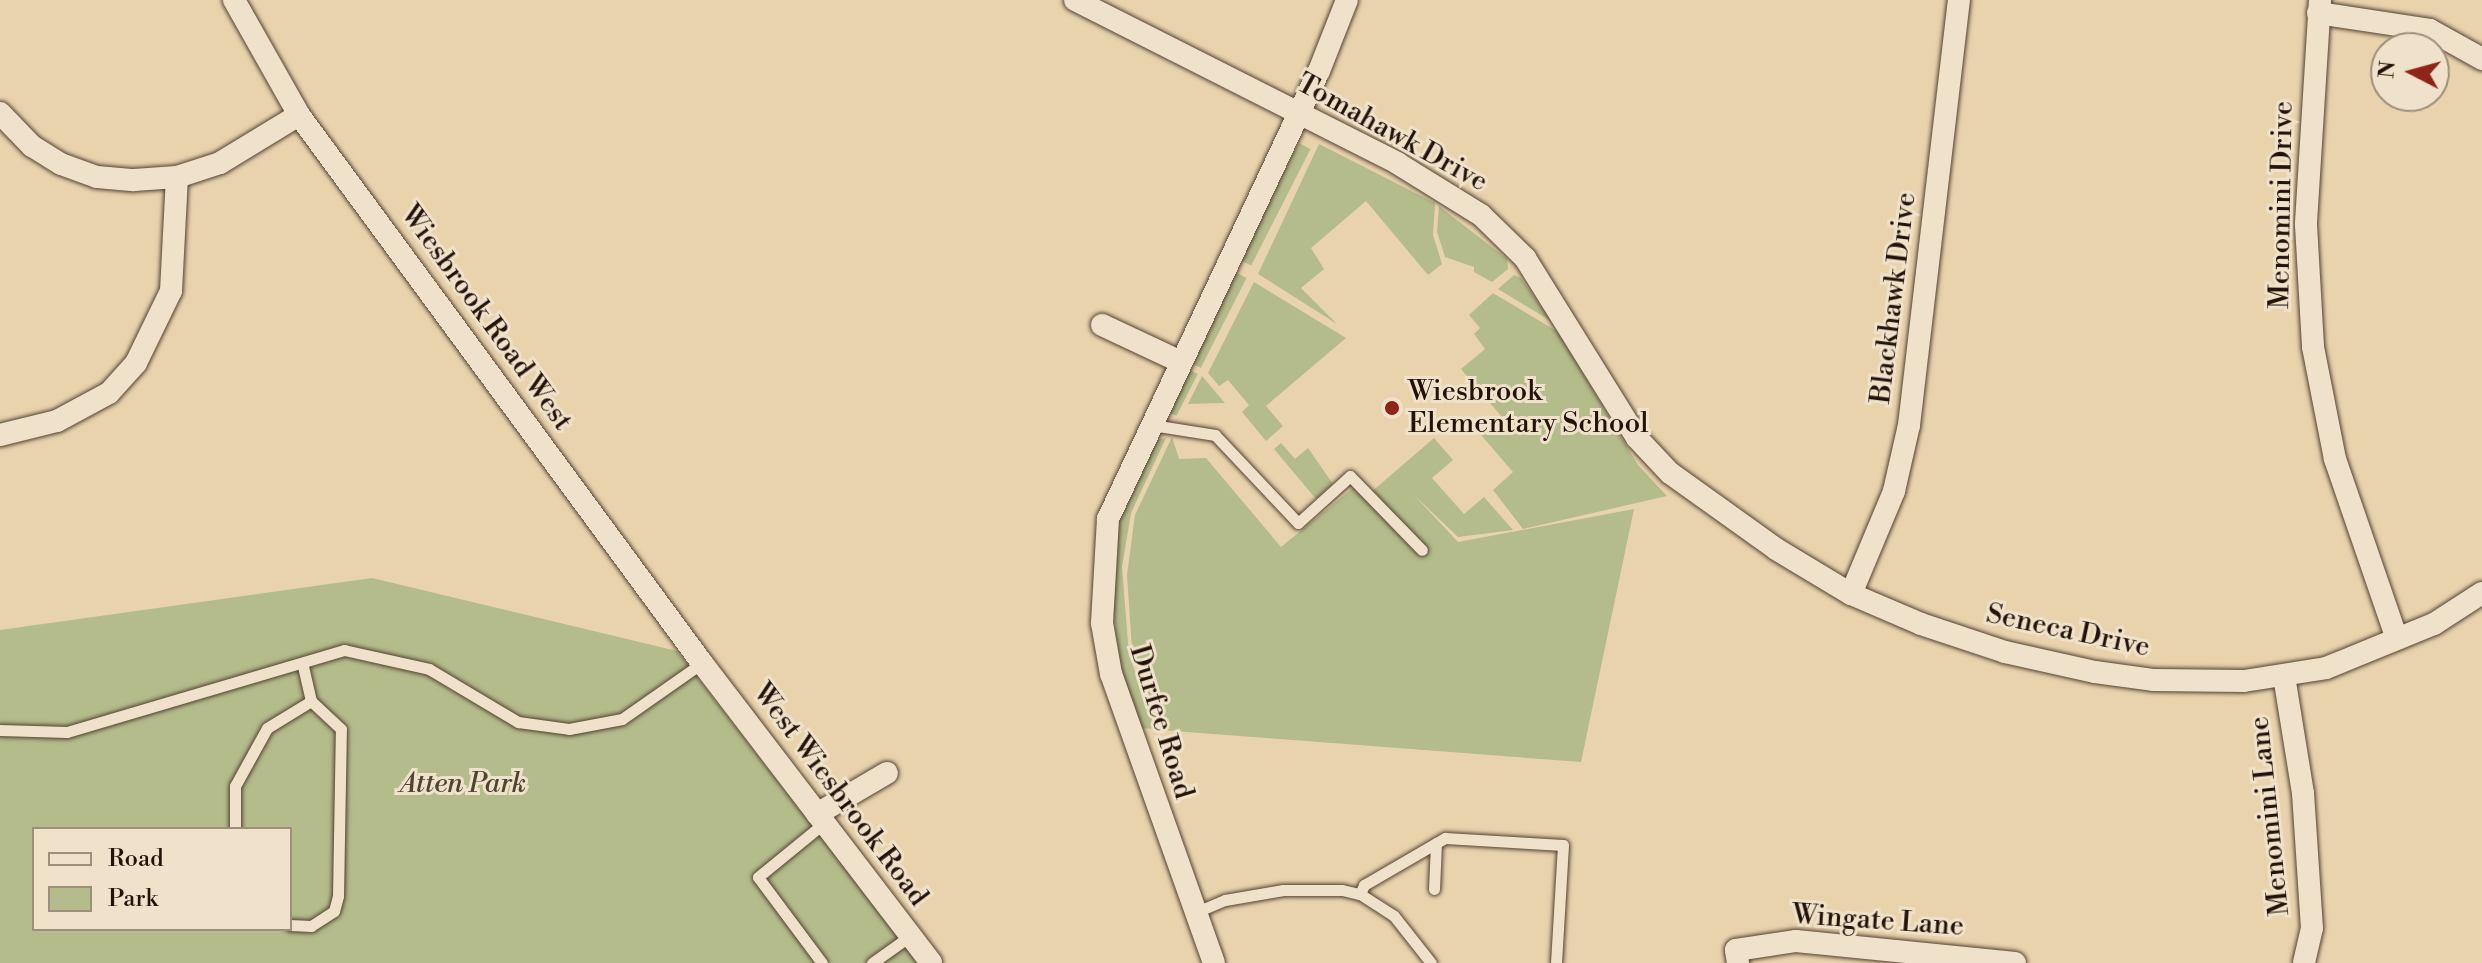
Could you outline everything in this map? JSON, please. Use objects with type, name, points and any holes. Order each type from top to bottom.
[{"type":"street","name":"Wiesbrook Road West","points":[[234,0],[299,115],[702,663]]},
{"type":"street","name":"Tomahawk Drive","points":[[1075,0],[1397,163],[1481,215],[1525,258],[1637,438],[1670,473]]},
{"type":"street","name":"Durfee Road","points":[[1214,963],[1120,705],[1102,623],[1108,519],[1179,361],[1297,115],[1347,0]]},
{"type":"street","name":"Blackhawk Drive","points":[[1851,594],[1894,491],[1909,425],[1959,0]]},
{"type":"street","points":[[2319,7],[2430,30],[2482,59]]},
{"type":"street","name":"Menomini Drive","points":[[2319,7],[2306,225],[2313,347],[2335,459],[2397,639]]},
{"type":"street","points":[[0,113],[32,146],[78,171],[117,180],[177,177],[220,163],[299,115]]},
{"type":"street","points":[[0,435],[57,421],[96,400],[136,363],[152,339],[171,291],[177,177]]},
{"type":"street","points":[[1102,325],[1179,361]]},
{"type":"street","name":"Seneca Drive","points":[[1670,473],[1764,542],[1851,594],[1965,640],[2095,672],[2199,683],[2284,676],[2326,668],[2434,624],[2482,593]]},
{"type":"street","name":"West Wiesbrook Road","points":[[702,663],[931,963]]},
{"type":"street","name":"Menomini Lane","points":[[2284,676],[2303,793],[2312,928],[2307,956]]},
{"type":"street","points":[[821,819],[887,773]]},
{"type":"street","name":"Wingate Lane","points":[[1737,956],[1796,941],[2015,963]]},
{"type":"lane","points":[[1152,425],[1215,435],[1298,523],[1350,476],[1422,550]]},
{"type":"lane","points":[[0,730],[67,732],[344,650],[383,656],[429,669],[518,722],[569,729],[622,719],[702,663]]},
{"type":"lane","points":[[292,925],[311,926],[334,911],[338,896],[341,729],[311,701],[302,663]]},
{"type":"lane","points":[[235,827],[235,786],[267,728],[311,701]]},
{"type":"lane","points":[[821,819],[758,877],[822,963]]},
{"type":"lane","points":[[1360,894],[1364,885],[1445,838],[1563,845],[1556,963]]},
{"type":"lane","points":[[1434,889],[1436,843]]},
{"type":"lane","points":[[1194,913],[1225,900],[1292,889],[1360,894],[1394,916],[1431,963]]},
{"type":"lane","points":[[872,963],[910,936]]},
{"type":"green space","points":[[1299,143],[1311,149],[1251,266],[1240,260]]},
{"type":"green space","points":[[1319,144],[1435,203],[1433,235],[1442,264],[1428,275],[1366,201],[1311,248],[1324,269],[1301,288],[1337,324],[1258,274]]},
{"type":"green space","points":[[1439,206],[1507,259],[1508,269],[1492,282],[1474,272],[1474,267],[1445,257],[1437,232]]},
{"type":"green space","points":[[1235,272],[1247,278],[1201,368],[1189,362]]},
{"type":"green space","points":[[1514,275],[1521,278],[1551,321],[1498,289]]},
{"type":"green space","points":[[1254,282],[1346,338],[1266,406],[1283,426],[1266,441],[1242,412],[1249,405],[1228,380],[1219,386],[1208,373]]},
{"type":"green space","points":[[1493,293],[1558,332],[1638,465],[1667,496],[1523,529],[1493,490],[1513,472],[1481,435],[1502,417],[1461,369],[1485,349],[1474,334],[1480,328],[1469,315]]},
{"type":"green space","points":[[1188,369],[1198,374],[1176,416],[1167,411]]},
{"type":"green space","points":[[1202,376],[1225,403],[1188,404]]},
{"type":"green space","points":[[1172,437],[1179,459],[1206,458],[1281,547],[1358,484],[1369,494],[1434,438],[1453,460],[1432,478],[1464,514],[1484,497],[1513,530],[1458,537],[1414,495],[1458,542],[1634,509],[1581,762],[1161,730],[1132,649],[1127,575],[1135,515]]},
{"type":"green space","points":[[1166,438],[1131,513],[1122,567],[1129,655],[1156,729],[1139,728],[1122,678],[1112,603],[1118,520],[1152,440]]},
{"type":"green space","points":[[1281,443],[1295,459],[1308,448],[1333,484],[1316,499],[1274,449]]},
{"type":"green space","name":"Atten Park","points":[[372,578],[677,651],[918,963],[0,963],[0,630]]},
{"type":"place","name":"Wiesbrook Elementary School","points":[[1392,408]]}]
